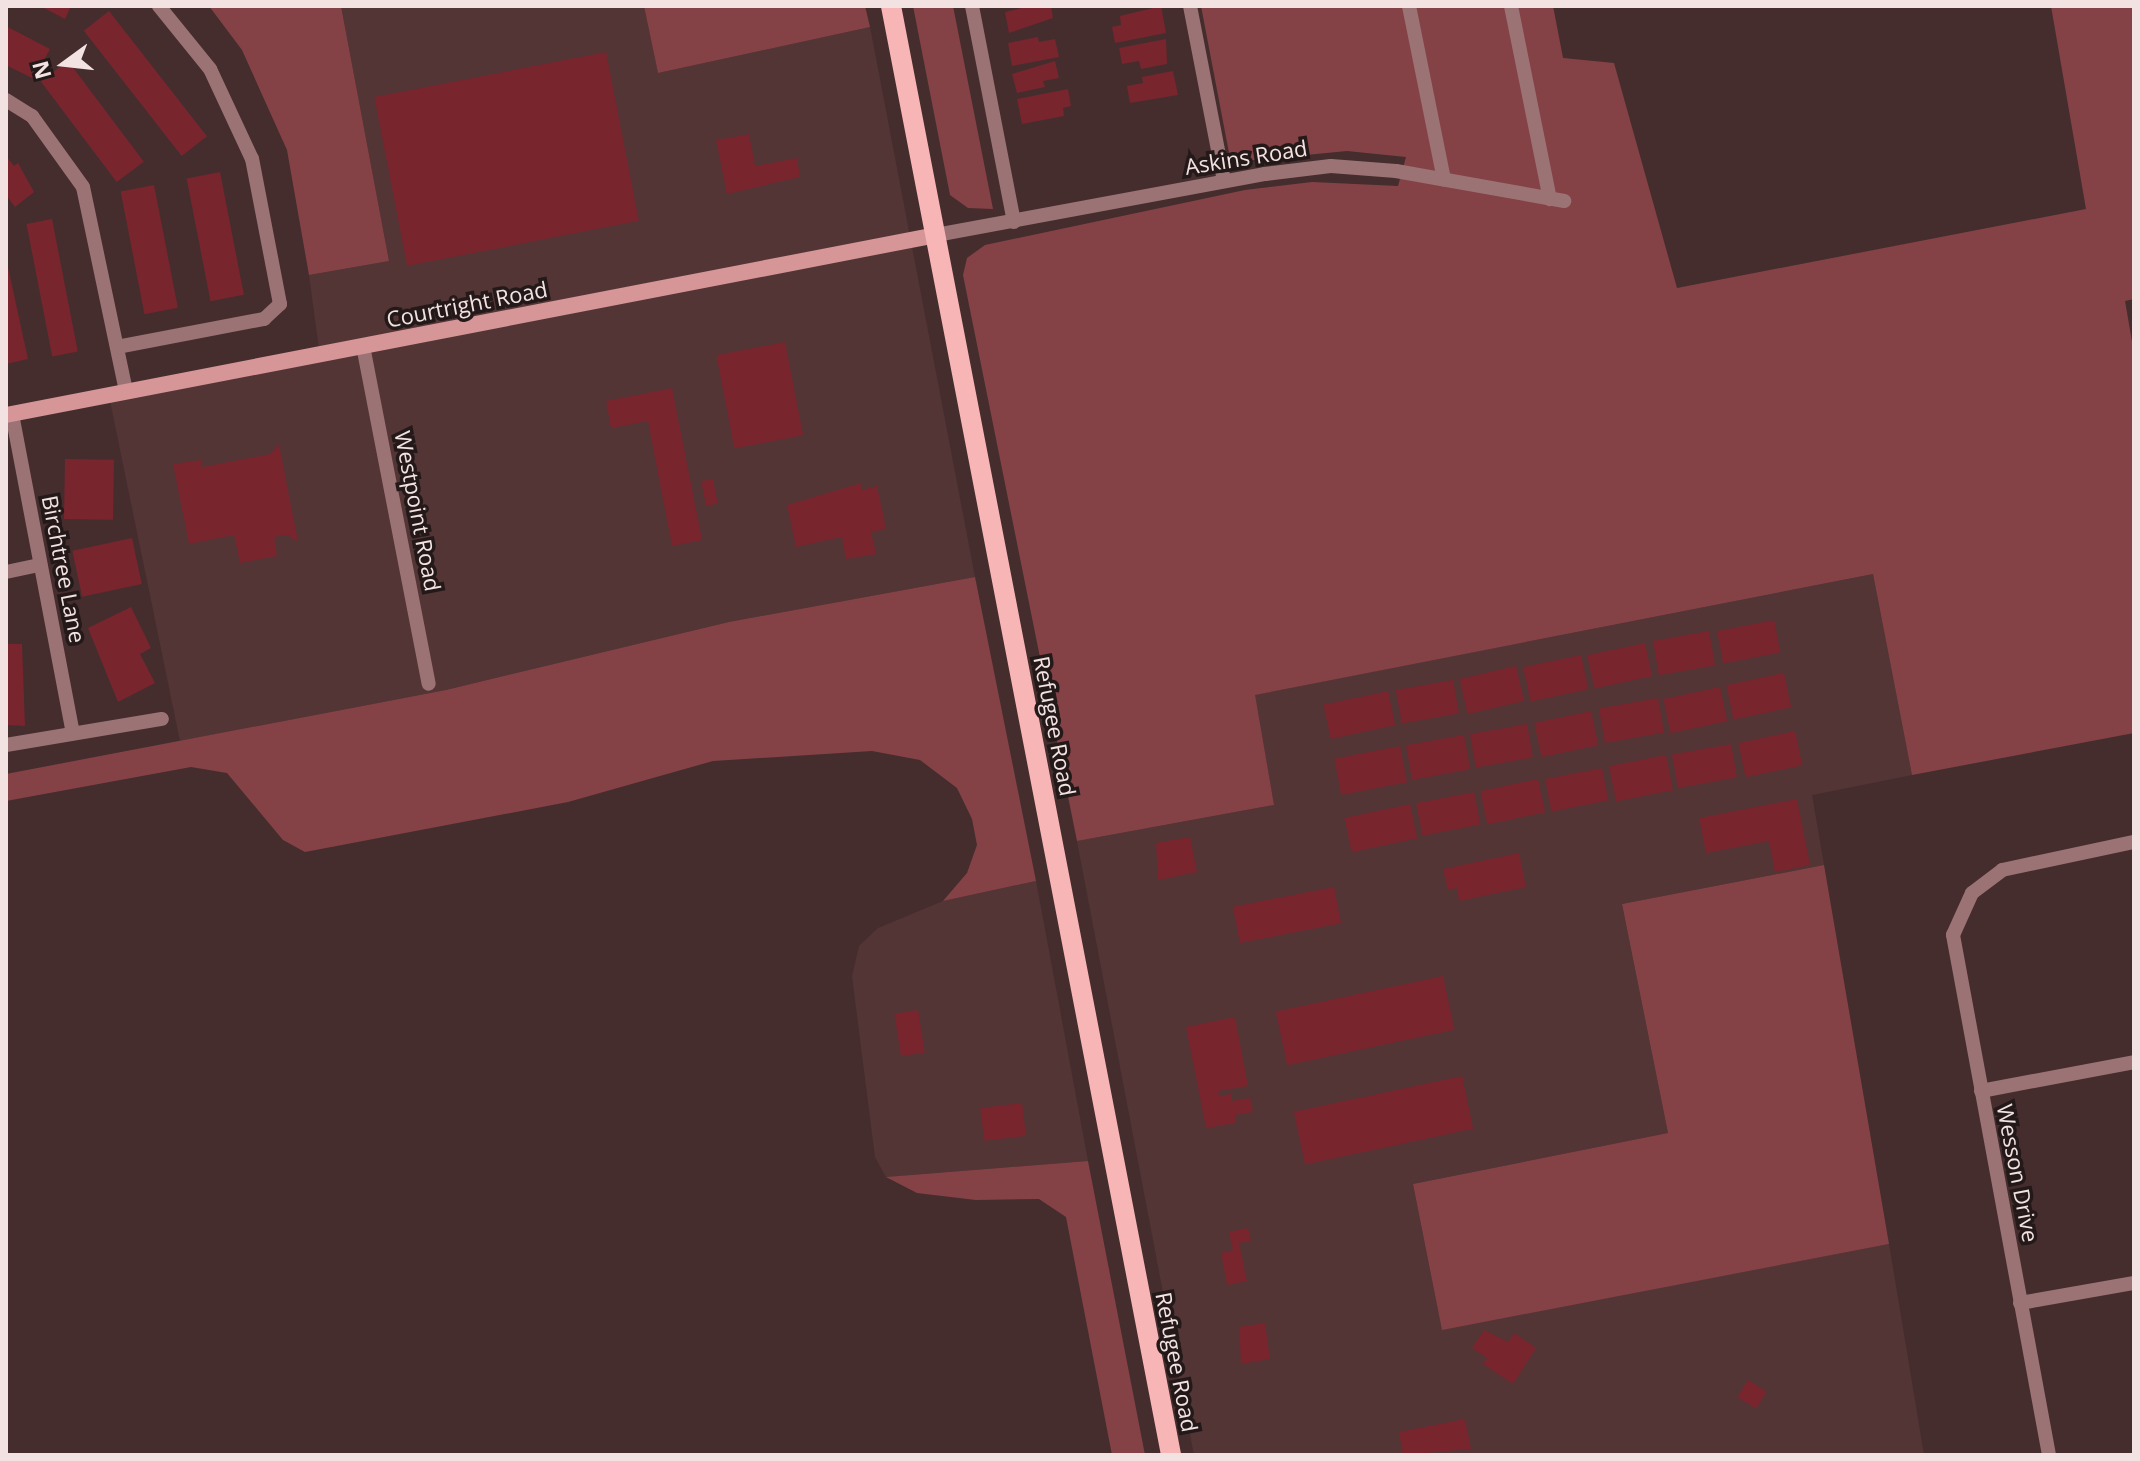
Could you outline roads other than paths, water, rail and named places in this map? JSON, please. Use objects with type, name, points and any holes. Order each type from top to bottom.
[{"type":"main road","name":"Refugee Road","points":[[891,6],[1171,1455]]},
{"type":"street","points":[[117,347],[264,319],[280,304],[252,159],[210,69],[159,6]]},
{"type":"street","points":[[972,6],[1014,222]]},
{"type":"street","points":[[1190,6],[1224,181]]},
{"type":"street","points":[[1409,6],[1444,179]]},
{"type":"street","name":"Askins Road","points":[[936,235],[1224,181],[1331,166],[1444,179],[1557,200],[1511,6]]},
{"type":"street","points":[[6,100],[32,116],[83,187],[126,391]]},
{"type":"street","name":"Courtright Road","points":[[9,414],[936,235]]},
{"type":"street","name":"Westpoint Road","points":[[363,346],[429,684]]},
{"type":"street","name":"Birchtree Lane","points":[[9,414],[73,733]]},
{"type":"street","points":[[6,572],[40,565]]},
{"type":"street","points":[[6,745],[162,719]]},
{"type":"street","name":"Wesson Drive","points":[[2049,1455],[1953,950],[1966,901],[2002,870],[2134,842]]},
{"type":"street","points":[[1981,1091],[2134,1062]]},
{"type":"street","points":[[2020,1303],[2134,1283]]}]
